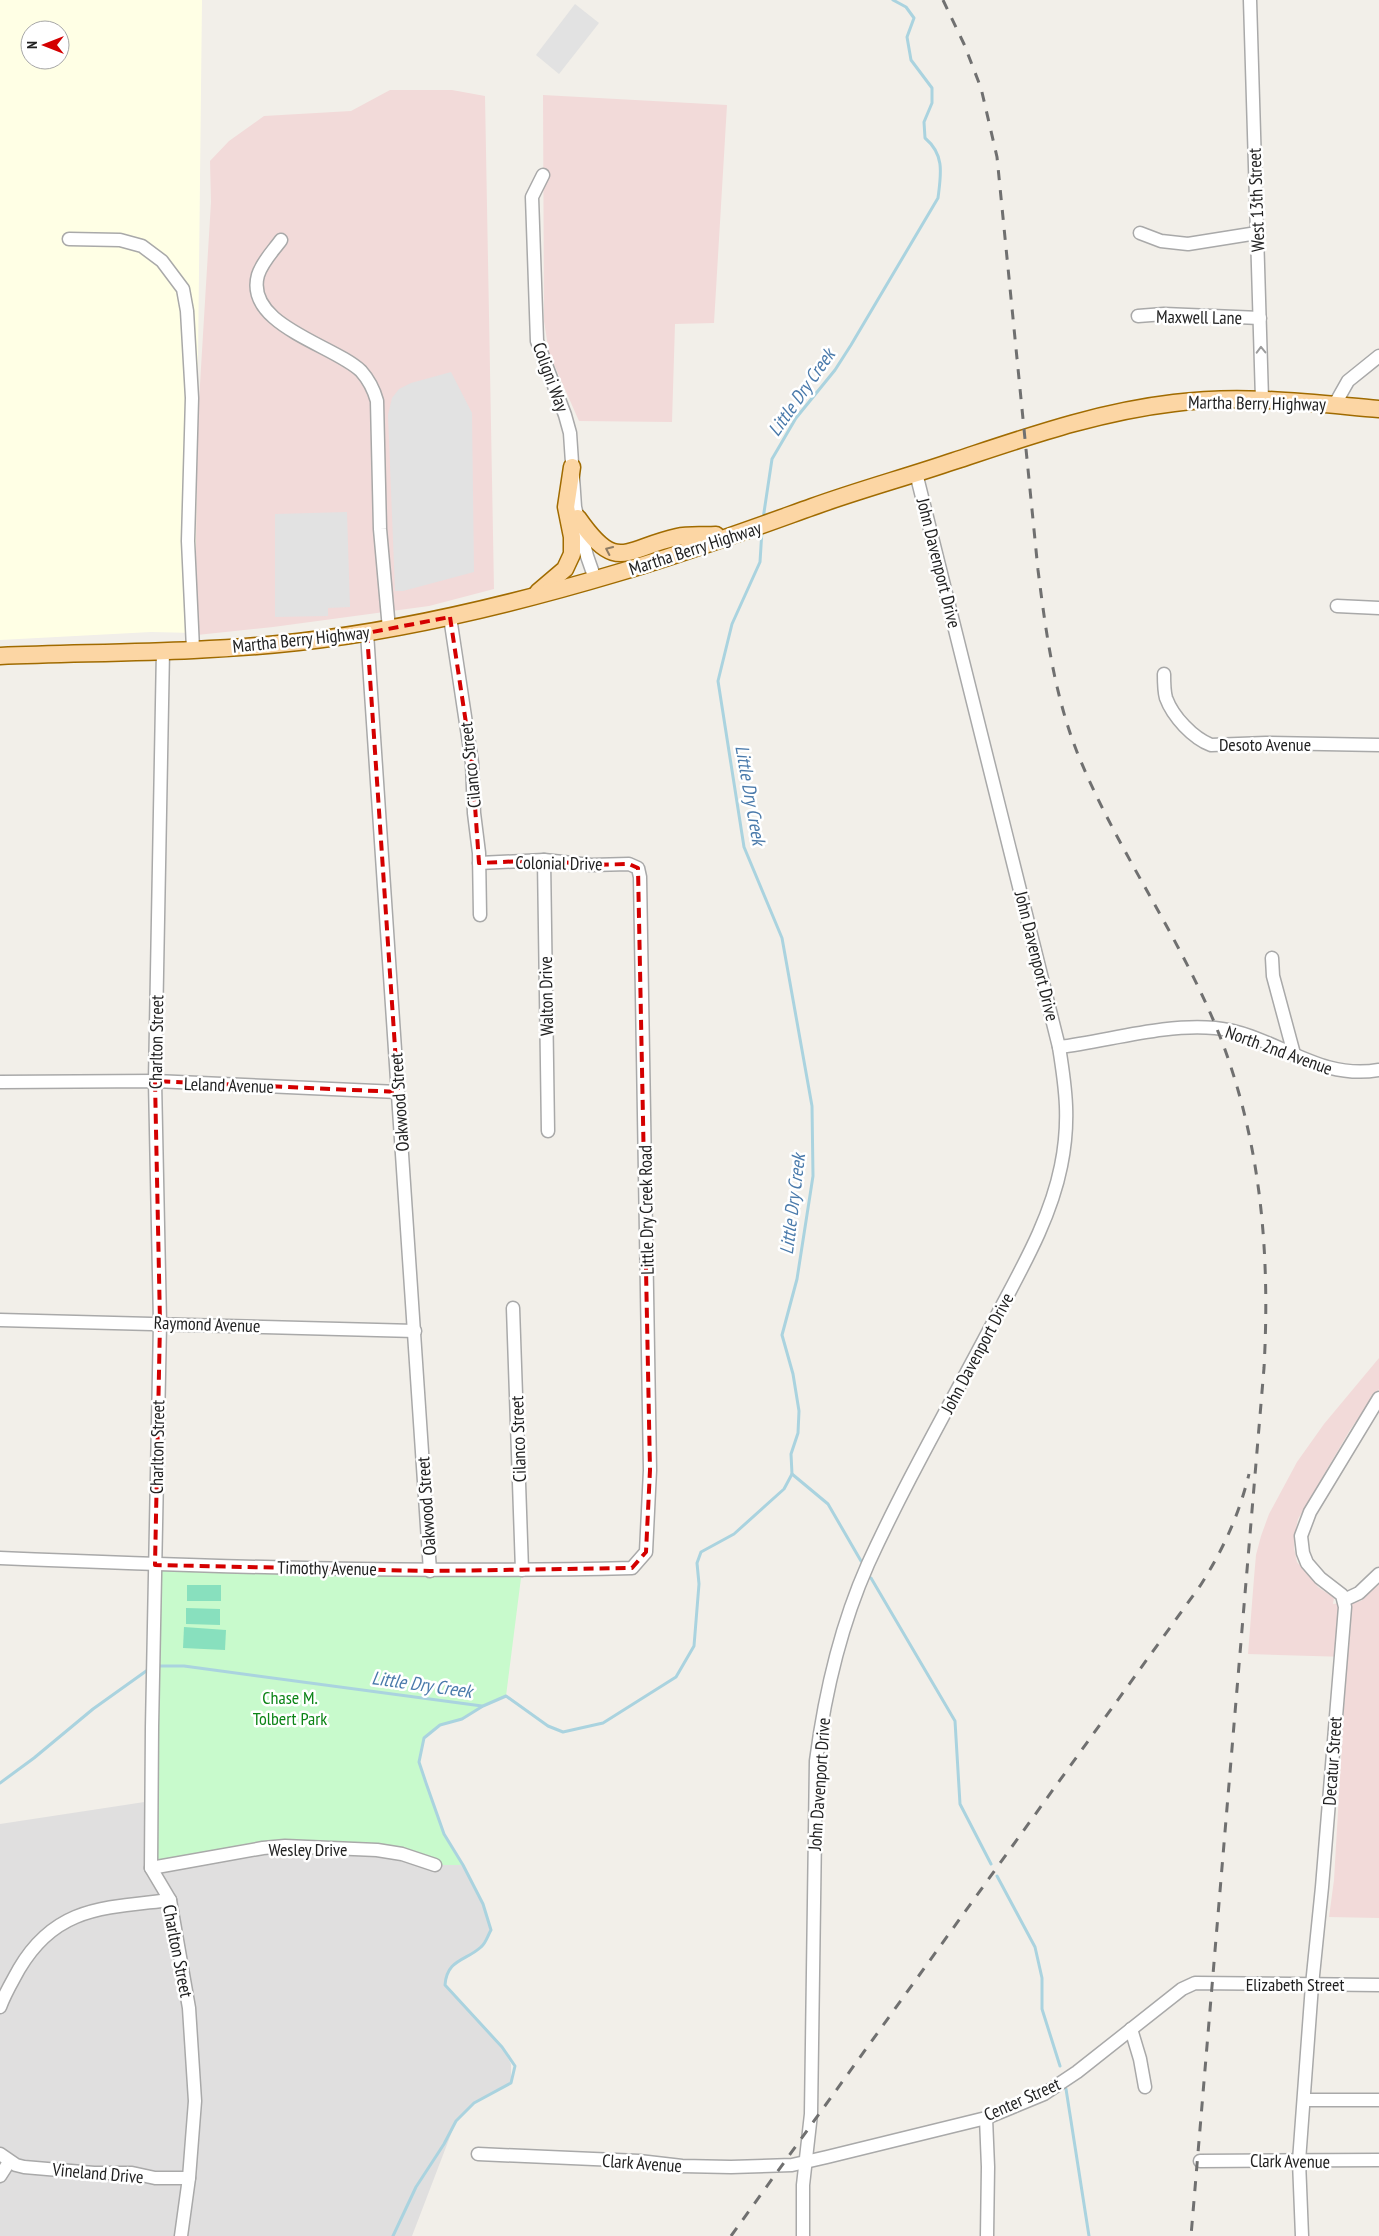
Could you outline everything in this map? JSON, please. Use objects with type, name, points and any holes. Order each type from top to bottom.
[{"type":"main road","name":"Martha Berry Highway","points":[[0,656],[193,649],[295,643],[367,633],[450,617],[595,579],[705,540],[746,532],[812,507],[1085,418],[1175,402],[1262,399],[1379,409]]},
{"type":"main road","points":[[535,595],[566,568],[572,554],[572,537],[566,507],[572,467]]},
{"type":"main road","points":[[578,518],[595,542],[605,550],[622,555],[677,537],[705,540]]},
{"type":"street","name":"West 13th Street","points":[[1250,0],[1262,399]]},
{"type":"street","name":"Coligni Way","points":[[544,175],[532,197],[537,341],[543,362],[566,415],[570,433],[578,518],[587,556],[595,579]]},
{"type":"street","points":[[1140,233],[1161,241],[1188,244],[1257,234]]},
{"type":"street","points":[[69,239],[120,240],[142,246],[162,261],[183,289],[187,311],[192,398],[188,541],[193,649]]},
{"type":"street","points":[[281,240],[259,273],[258,289],[264,308],[277,321],[357,368],[370,384],[377,402],[380,529],[389,629]]},
{"type":"street","name":"Maxwell Lane","points":[[1138,316],[1164,314],[1260,318]]},
{"type":"street","points":[[1335,404],[1348,381],[1379,356]]},
{"type":"street","name":"John Davenport Drive","points":[[803,2236],[803,2185],[811,2114],[816,1770],[823,1709],[832,1669],[853,1602],[868,1565],[898,1502],[1026,1260],[1049,1209],[1061,1166],[1068,1106],[1060,1047],[916,474]]},
{"type":"street","points":[[1337,606],[1379,608]]},
{"type":"street","name":"Cilanco Street","points":[[450,617],[472,763],[479,863],[480,914]]},
{"type":"street","name":"Oakwood Street","points":[[367,633],[430,1571]]},
{"type":"street","name":"Charlton Street","points":[[163,650],[155,1081],[160,1323],[151,1868],[170,1900],[190,2008],[195,2101],[189,2178],[181,2236]]},
{"type":"street","name":"Desoto Avenue","points":[[1164,674],[1165,694],[1170,706],[1184,724],[1203,742],[1211,745],[1266,743],[1379,745]]},
{"type":"street","name":"Colonial Drive","points":[[479,863],[544,860],[591,865],[629,864],[638,868]]},
{"type":"street","name":"Walton Drive","points":[[544,860],[548,1131]]},
{"type":"street","name":"Little Dry Creek Road","points":[[638,868],[640,887],[650,1470],[646,1552]]},
{"type":"street","points":[[1272,958],[1273,976],[1294,1054]]},
{"type":"street","name":"North 2nd Avenue","points":[[1060,1047],[1159,1030],[1205,1027],[1232,1032],[1294,1054],[1313,1063],[1343,1072],[1358,1074],[1379,1070]]},
{"type":"street","name":"Leland Avenue","points":[[0,1082],[155,1081],[398,1092]]},
{"type":"street","name":"Cilanco Street","points":[[513,1308],[522,1570]]},
{"type":"street","name":"Raymond Avenue","points":[[0,1320],[414,1330]]},
{"type":"street","points":[[1379,1398],[1310,1512],[1301,1536],[1302,1553],[1307,1562],[1320,1578],[1342,1595],[1344,1600],[1359,1592],[1379,1574]]},
{"type":"street","name":"Timothy Avenue","points":[[0,1558],[155,1565],[430,1571],[632,1568],[646,1552]]},
{"type":"street","name":"Decatur Street","points":[[1302,2236],[1299,2161],[1344,1600]]},
{"type":"street","name":"Wesley Drive","points":[[151,1868],[262,1848],[285,1846],[377,1850],[402,1854],[435,1865]]},
{"type":"street","points":[[0,2007],[4,1995],[39,1940],[61,1922],[100,1909],[170,1900]]},
{"type":"street","name":"Center Street","points":[[806,2162],[986,2118],[1029,2101],[1060,2084],[1189,1984],[1212,1983]]},
{"type":"street","name":"Elizabeth Street","points":[[1212,1983],[1379,1985]]},
{"type":"street","points":[[1131,2029],[1140,2059],[1145,2088]]},
{"type":"street","points":[[1304,2100],[1379,2100]]},
{"type":"street","points":[[986,2118],[988,2167],[987,2236]]},
{"type":"street","name":"Clark Avenue","points":[[478,2154],[731,2167],[792,2165],[806,2162]]},
{"type":"street","name":"Vineland Drive","points":[[0,2176],[5,2158],[24,2167],[94,2173],[132,2173],[155,2178],[189,2178]]},
{"type":"street","name":"Clark Avenue","points":[[1200,2161],[1379,2160]]},
{"type":"highlighted area","points":[[450,617],[472,763],[479,863],[544,860],[591,865],[629,864],[638,868],[650,1470],[646,1552],[632,1568],[430,1571],[155,1565],[160,1323],[155,1081],[398,1092],[367,633]]},
{"type":"shaded area","points":[[0,0],[202,0],[195,633],[151,632],[0,640]]},
{"type":"shaded area","points":[[575,4],[599,23],[559,74],[536,55]]},
{"type":"shaded area","points":[[390,90],[452,90],[485,96],[494,589],[429,606],[197,635],[195,467],[211,202],[210,161],[229,141],[264,116],[351,111]]},
{"type":"shaded area","points":[[543,95],[727,105],[714,323],[675,324],[672,422],[579,421],[549,353],[544,321]]},
{"type":"shaded area","points":[[451,372],[472,413],[474,572],[403,591],[395,591],[388,415],[392,398],[399,389],[411,383]]},
{"type":"shaded area","points":[[347,512],[350,607],[328,608],[328,616],[275,617],[275,514]]},
{"type":"shaded area","points":[[1379,1358],[1379,1389],[1350,1430],[1298,1519],[1295,1534],[1294,1548],[1297,1562],[1318,1587],[1334,1598],[1333,1604],[1361,1601],[1379,1582],[1379,1918],[1329,1917],[1334,1880],[1347,1657],[1248,1654],[1256,1555],[1269,1514],[1297,1462],[1324,1424]]},
{"type":"shaded area","points":[[151,1801],[245,1852],[345,1848],[435,1865],[463,1865],[483,1904],[491,1930],[479,1949],[456,1962],[446,1975],[445,1985],[502,2047],[511,2064],[511,2083],[474,2103],[456,2121],[412,2236],[0,2236],[0,1824]]},
{"type":"green space","name":"Chase M. Tolbert Park","points":[[155,1565],[522,1570],[506,1696],[483,1706],[462,1719],[440,1725],[424,1738],[420,1762],[444,1834],[463,1865],[435,1865],[402,1854],[285,1846],[151,1868]]},
{"type":"green space","points":[[187,1585],[221,1585],[221,1601],[187,1601]]},
{"type":"green space","points":[[186,1608],[220,1609],[220,1625],[186,1624]]},
{"type":"green space","points":[[184,1627],[226,1630],[225,1650],[183,1648]]},
{"type":"waterway","name":"Little Dry Creek","points":[[763,519],[772,459],[796,418],[835,370],[851,345],[938,198],[940,181],[939,158],[936,151],[925,138],[924,122],[932,103],[932,88],[911,60],[907,37],[914,18],[906,7],[893,0]]},
{"type":"waterway","name":"Little Dry Creek","points":[[393,2236],[416,2187],[444,2144],[456,2121],[474,2103],[511,2083],[515,2066],[502,2047],[445,1985],[449,1970],[453,1965],[481,1947],[491,1930],[483,1904],[463,1865],[444,1834],[426,1783],[419,1762],[424,1738],[440,1725],[462,1719],[483,1706],[506,1696],[548,1726],[563,1732],[603,1723],[676,1677],[694,1646],[699,1584],[697,1563],[701,1552],[734,1534],[784,1489],[792,1474],[791,1454],[798,1433],[799,1411],[793,1374],[782,1335],[797,1279],[813,1176],[812,1106],[782,938],[744,847],[718,681],[732,624],[760,562],[762,530]]},
{"type":"waterway","points":[[792,1474],[828,1504],[861,1561]]},
{"type":"waterway","points":[[871,1578],[955,1721],[960,1804],[991,1864]]},
{"type":"waterway","name":"Little Dry Creek","points":[[156,1666],[184,1666],[482,1706]]},
{"type":"waterway","name":"Little Dry Creek","points":[[0,1783],[34,1758],[93,1709],[149,1669]]},
{"type":"waterway","points":[[997,1876],[1035,1947],[1042,1978],[1042,2009],[1060,2066]]},
{"type":"waterway","points":[[1066,2089],[1089,2236]]},
{"type":"railway","points":[[943,0],[964,44],[981,88],[997,157],[1038,570],[1048,640],[1062,708],[1077,752],[1094,790],[1112,827],[1191,972],[1224,1047],[1237,1086],[1247,1126],[1255,1165],[1260,1205],[1266,1286],[1264,1368],[1191,2236]]},
{"type":"railway","points":[[731,2236],[1200,1586],[1229,1532],[1249,1474]]}]
